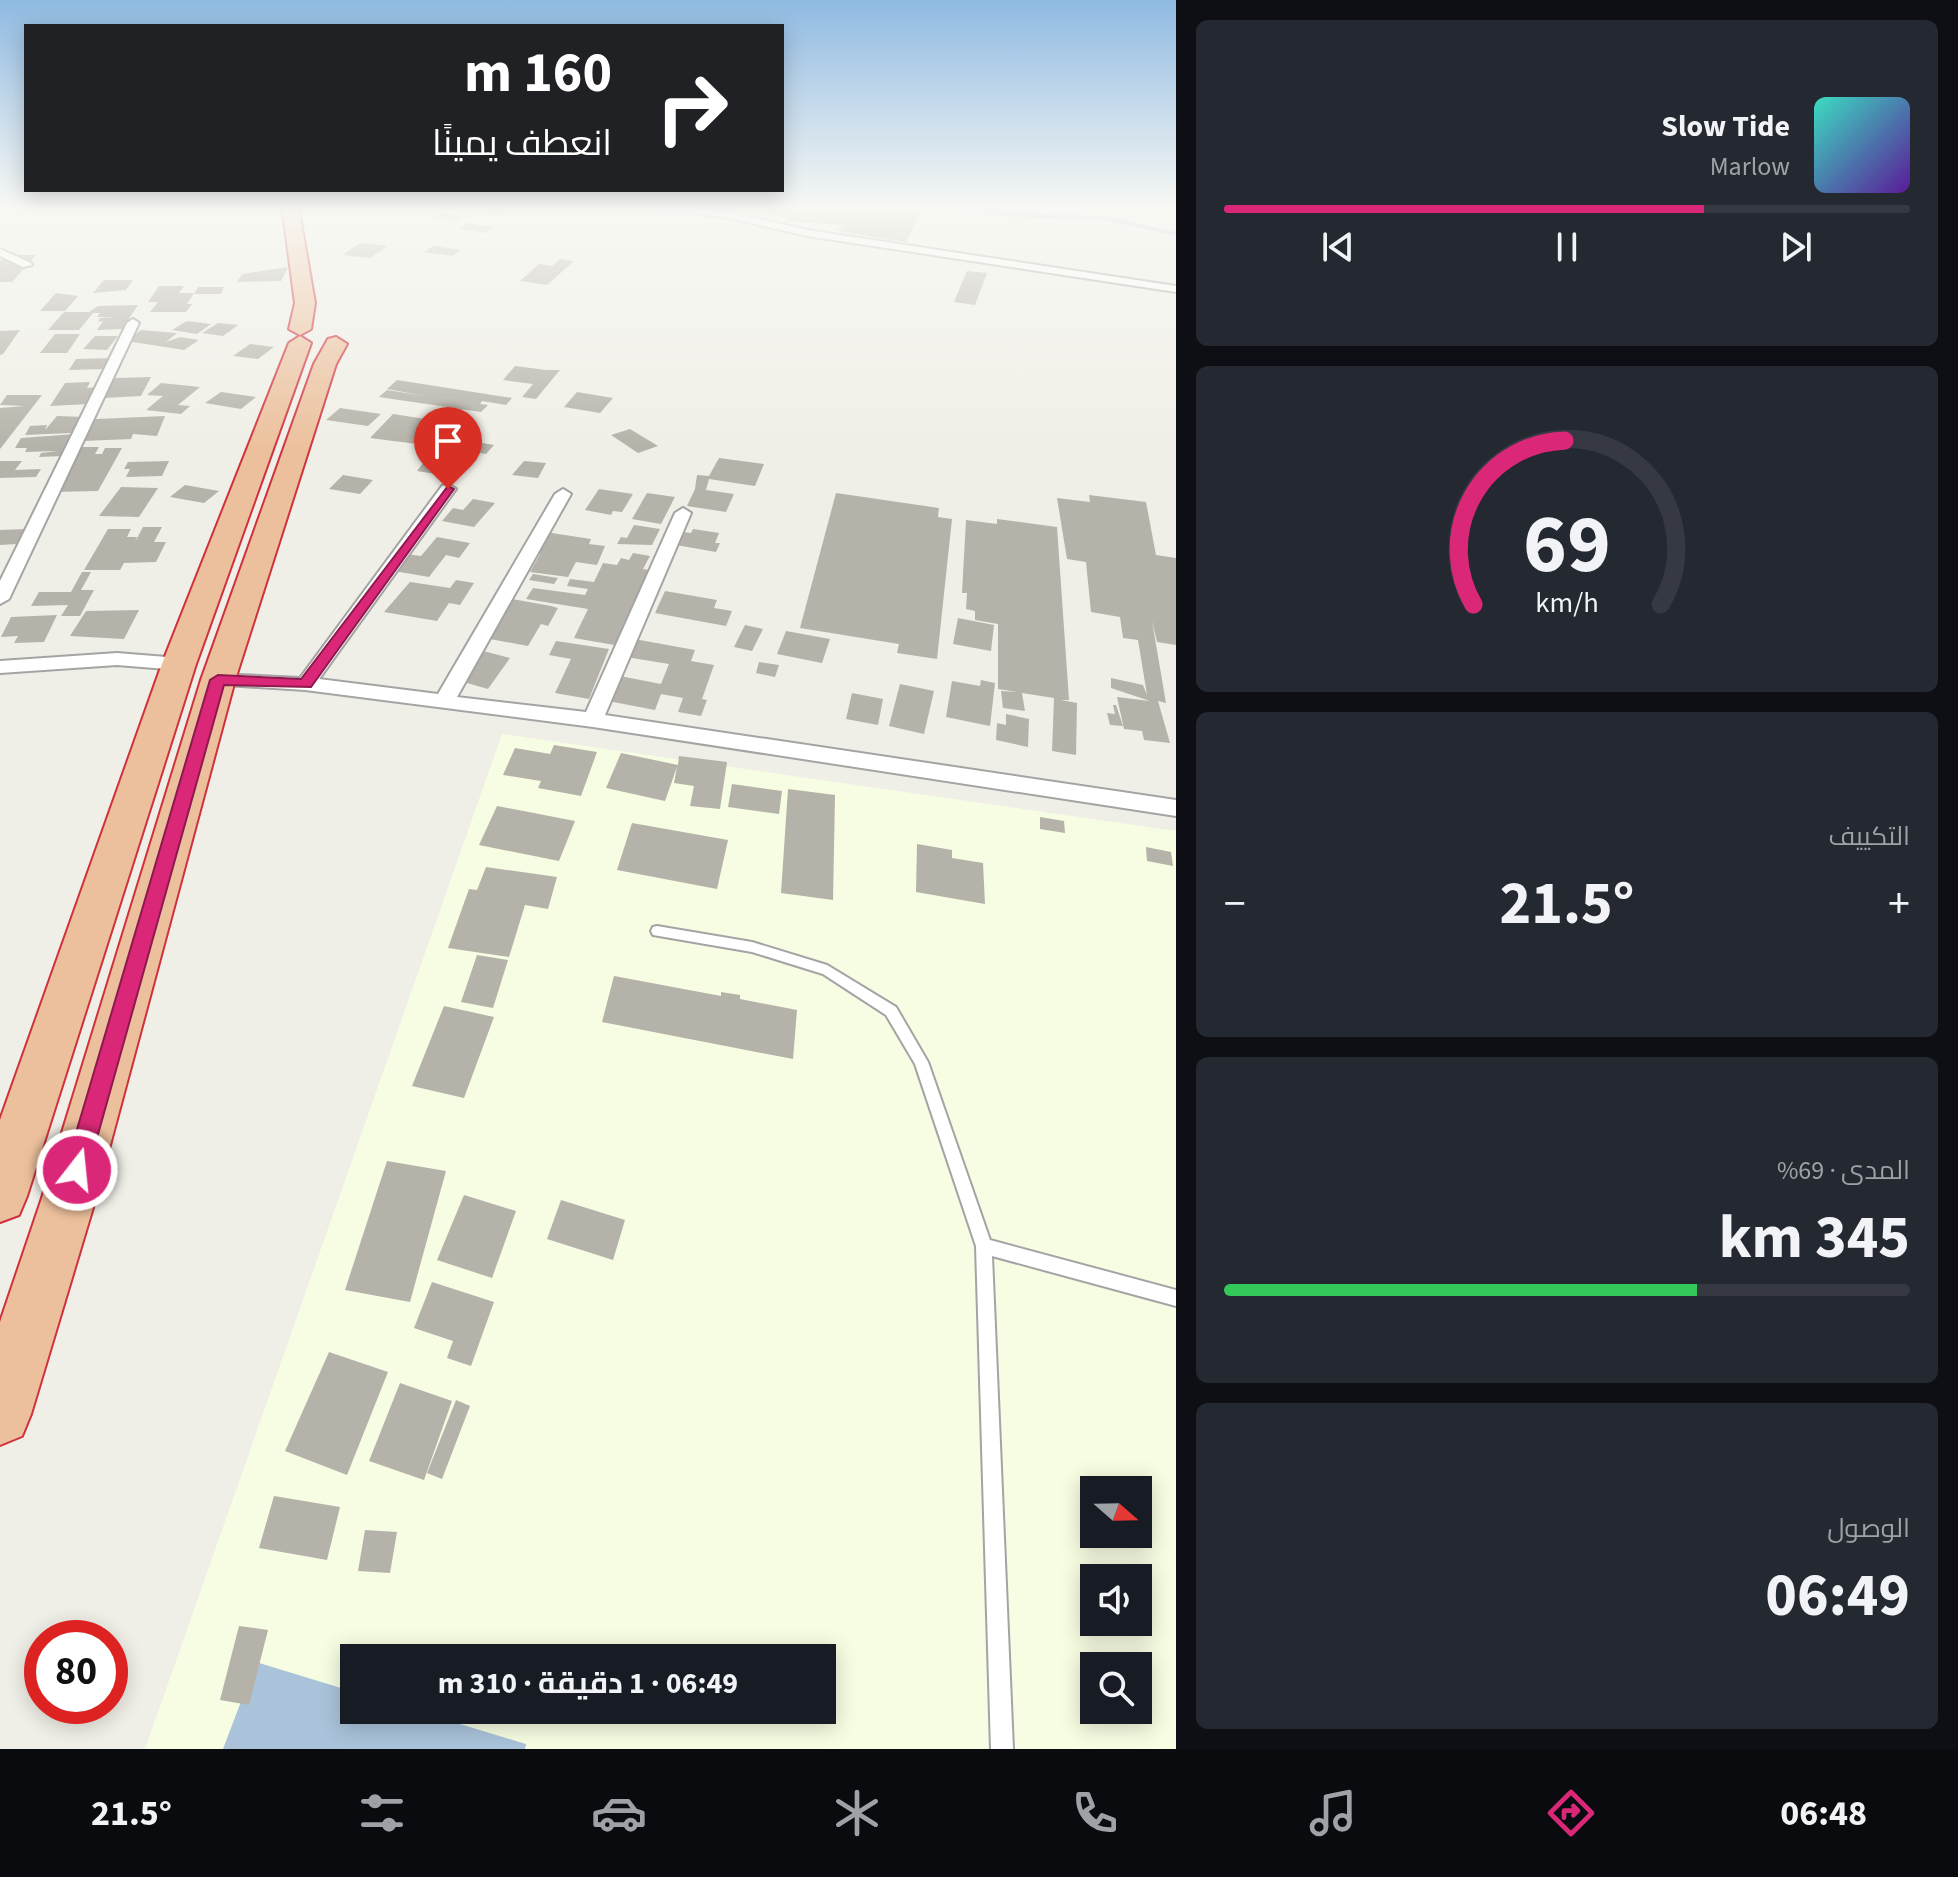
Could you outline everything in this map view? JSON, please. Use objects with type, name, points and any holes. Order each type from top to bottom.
[{"type":"highway","points":[[0,1414],[72,1185],[218,680],[325,364],[312,339],[302,287]]},
{"type":"highway","points":[[0,1196],[179,664],[312,339]]},
{"type":"street","points":[[0,599],[133,323]]},
{"type":"street","points":[[305,684],[448,489]]},
{"type":"street","points":[[445,700],[563,494]]},
{"type":"street","points":[[593,720],[683,513]]},
{"type":"street","points":[[0,667],[117,659],[179,664]]},
{"type":"street","points":[[218,680],[305,684],[445,700],[1176,808]]},
{"type":"lane","points":[[657,931],[752,947],[827,970],[891,1011],[921,1062],[984,1246],[1002,1749]]},
{"type":"lane","points":[[984,1246],[1176,1298]]},
{"type":"shaded area","points":[[502,734],[1176,831],[1176,1749],[145,1749]]},
{"type":"water","points":[[256,1662],[340,1688],[340,1724],[460,1724],[526,1744],[525,1749],[223,1749]]},
{"type":"building","points":[[98,287],[128,287],[126,290],[93,293]]},
{"type":"building","points":[[159,287],[184,287],[179,293],[194,293],[187,304],[192,304],[186,312],[150,312],[158,302],[148,302]]},
{"type":"building","points":[[198,287],[224,287],[221,294],[194,294]]},
{"type":"building","points":[[960,287],[982,287],[975,305],[954,302]]},
{"type":"building","points":[[56,293],[78,296],[65,311],[40,311]]},
{"type":"building","points":[[138,305],[122,329],[97,330],[103,321],[98,322],[100,318],[116,317],[97,317],[100,313],[93,313],[79,330],[48,330],[64,312],[89,312],[98,306]]},
{"type":"building","points":[[187,321],[211,324],[197,334],[172,330]]},
{"type":"building","points":[[218,323],[238,325],[223,336],[202,333]]},
{"type":"building","points":[[20,330],[3,354],[0,355],[0,331]]},
{"type":"building","points":[[141,330],[177,333],[166,342],[180,337],[199,340],[184,350],[126,341]]},
{"type":"building","points":[[55,334],[80,334],[67,353],[40,353]]},
{"type":"building","points":[[95,336],[118,336],[107,350],[83,349]]},
{"type":"building","points":[[250,344],[274,347],[258,359],[233,356]]},
{"type":"building","points":[[112,358],[105,369],[69,370],[76,359]]},
{"type":"building","points":[[515,366],[560,370],[536,399],[522,397],[533,384],[503,380]]},
{"type":"building","points":[[151,377],[141,396],[104,398],[115,378]]},
{"type":"building","points":[[397,380],[512,398],[506,405],[482,401],[480,404],[488,405],[481,412],[379,397],[387,390],[425,396],[387,389]]},
{"type":"building","points":[[90,382],[87,388],[98,387],[88,404],[50,406],[65,383]]},
{"type":"building","points":[[161,383],[200,387],[178,405],[190,406],[181,414],[146,410],[163,396],[147,395]]},
{"type":"building","points":[[221,392],[256,397],[241,409],[205,403]]},
{"type":"building","points":[[577,392],[613,398],[600,413],[564,407]]},
{"type":"building","points":[[7,395],[42,395],[0,449],[0,408],[25,406],[0,405]]},
{"type":"building","points":[[340,408],[381,414],[368,426],[326,420]]},
{"type":"building","points":[[393,414],[432,420],[423,430],[429,431],[417,444],[370,438]]},
{"type":"building","points":[[57,416],[85,417],[71,433],[25,435],[30,426],[47,425],[45,430]]},
{"type":"building","points":[[165,416],[157,436],[133,434],[131,439],[83,441],[96,419]]},
{"type":"building","points":[[630,429],[658,446],[638,453],[611,435]]},
{"type":"building","points":[[75,434],[65,456],[39,457],[41,453],[58,451],[25,452],[27,448],[15,448],[21,438]]},
{"type":"building","points":[[476,442],[494,445],[486,454],[468,451]]},
{"type":"building","points":[[437,445],[464,450],[442,475],[417,471]]},
{"type":"building","points":[[80,447],[99,447],[95,454],[102,454],[105,448],[122,448],[98,491],[52,492]]},
{"type":"building","points":[[719,458],[764,464],[755,486],[709,479],[706,490],[734,494],[726,512],[687,506],[697,475],[709,476]]},
{"type":"building","points":[[0,461],[22,461],[15,470],[41,469],[36,477],[0,478]]},
{"type":"building","points":[[169,461],[162,476],[126,477],[130,469],[124,469],[128,462]]},
{"type":"building","points":[[524,461],[546,463],[538,478],[512,475]]},
{"type":"building","points":[[343,475],[373,480],[360,494],[329,489]]},
{"type":"building","points":[[185,485],[219,491],[204,503],[170,497]]},
{"type":"building","points":[[121,487],[158,488],[139,517],[99,516]]},
{"type":"building","points":[[599,489],[633,494],[622,512],[613,511],[611,515],[585,510]]},
{"type":"building","points":[[647,493],[675,497],[661,524],[632,519]]},
{"type":"building","points":[[836,493],[939,508],[938,517],[952,519],[937,659],[897,653],[899,644],[800,628]]},
{"type":"building","points":[[1089,495],[1146,502],[1156,555],[1176,558],[1176,645],[1157,642],[1152,621],[1166,703],[1158,701],[1170,743],[1144,740],[1142,731],[1124,729],[1117,697],[1150,701],[1111,688],[1111,678],[1143,685],[1147,695],[1138,640],[1123,638],[1120,617],[1091,612],[1086,562],[1067,559],[1057,498],[1090,502]]},
{"type":"building","points":[[473,499],[495,503],[474,527],[442,521],[453,508],[463,510]]},
{"type":"building","points":[[997,519],[1057,527],[1069,700],[1061,700],[1077,703],[1076,755],[1052,751],[1054,698],[1022,693],[1025,711],[1003,708],[1001,691],[1017,692],[998,689],[998,624],[975,620],[975,611],[966,609],[967,593],[962,593],[966,520],[997,524]]},
{"type":"building","points":[[634,525],[660,529],[652,545],[617,544],[621,537],[627,538]]},
{"type":"building","points":[[143,527],[162,527],[154,542],[166,542],[156,562],[124,563],[120,570],[84,570],[108,529],[131,529],[127,537],[137,537],[135,542]]},
{"type":"building","points":[[26,529],[17,544],[0,545],[0,530]]},
{"type":"building","points":[[693,529],[719,533],[715,543],[720,543],[716,552],[676,545],[683,532],[691,533]]},
{"type":"building","points":[[545,532],[591,539],[589,544],[605,546],[597,565],[576,562],[568,577],[530,572],[540,554],[534,554]]},
{"type":"building","points":[[437,537],[470,543],[459,558],[446,555],[429,577],[394,571],[407,554],[421,556]]},
{"type":"building","points":[[633,553],[650,556],[643,569],[651,570],[620,646],[574,638],[588,609],[526,599],[533,588],[585,595],[588,589],[567,586],[570,579],[594,582],[603,563],[617,565],[621,558],[629,560]]},
{"type":"building","points":[[82,572],[91,572],[81,590],[94,590],[80,616],[61,616],[68,605],[31,606],[39,592],[71,592]]},
{"type":"building","points":[[533,574],[558,578],[554,584],[529,580]]},
{"type":"building","points":[[456,580],[474,583],[460,605],[449,603],[437,621],[384,612],[410,582],[450,588]]},
{"type":"building","points":[[665,591],[717,600],[714,608],[732,611],[726,626],[655,613]]},
{"type":"building","points":[[506,598],[558,608],[548,626],[541,624],[528,646],[490,639],[499,624],[490,623]]},
{"type":"building","points":[[139,610],[124,639],[70,636],[86,611]]},
{"type":"building","points":[[57,615],[44,642],[14,643],[18,636],[1,637],[11,617]]},
{"type":"building","points":[[958,618],[994,625],[991,651],[953,644]]},
{"type":"building","points":[[745,625],[763,629],[752,651],[734,647]]},
{"type":"building","points":[[786,631],[830,639],[822,663],[777,654]]},
{"type":"building","points":[[634,639],[695,650],[691,661],[714,665],[702,699],[707,700],[701,716],[678,712],[683,698],[661,694],[655,710],[608,701],[620,676],[661,684],[669,664],[626,657]]},
{"type":"building","points":[[556,641],[609,649],[589,699],[555,693],[571,659],[549,655]]},
{"type":"building","points":[[483,651],[510,658],[488,689],[460,681]]},
{"type":"building","points":[[759,662],[779,665],[775,677],[756,673]]},
{"type":"building","points":[[981,680],[995,683],[990,726],[946,717],[952,681],[980,686]]},
{"type":"building","points":[[900,684],[934,691],[924,734],[889,726]]},
{"type":"building","points":[[852,693],[883,699],[878,725],[846,719]]},
{"type":"building","points":[[1113,705],[1116,705],[1123,726],[1110,725],[1107,713],[1115,714]]},
{"type":"building","points":[[1006,714],[1029,719],[1028,747],[996,740],[997,723],[1006,725]]},
{"type":"building","points":[[554,745],[597,752],[581,796],[538,788],[541,781],[503,775],[515,748],[550,754]]},
{"type":"building","points":[[621,753],[678,765],[679,756],[727,762],[720,809],[690,806],[694,786],[674,783],[677,767],[665,801],[606,788]]},
{"type":"building","points":[[732,784],[782,791],[779,814],[728,807]]},
{"type":"building","points":[[788,789],[835,795],[833,900],[781,893]]},
{"type":"building","points":[[497,806],[575,821],[559,861],[479,845]]},
{"type":"building","points":[[1040,817],[1064,821],[1065,833],[1040,829]]},
{"type":"building","points":[[632,823],[728,840],[717,889],[617,870]]},
{"type":"building","points":[[917,844],[952,850],[952,858],[983,863],[985,904],[916,892]]},
{"type":"building","points":[[1146,847],[1171,852],[1173,866],[1147,861]]},
{"type":"building","points":[[486,867],[557,877],[548,909],[525,905],[509,957],[448,948],[469,889],[477,890]]},
{"type":"building","points":[[477,955],[508,960],[493,1008],[461,1002]]},
{"type":"building","points":[[614,976],[721,996],[721,992],[740,995],[740,999],[797,1010],[793,1059],[602,1022]]},
{"type":"building","points":[[444,1006],[494,1017],[464,1098],[412,1086]]},
{"type":"building","points":[[387,1161],[446,1171],[410,1302],[345,1290]]},
{"type":"building","points":[[464,1195],[516,1211],[492,1278],[437,1260]]},
{"type":"building","points":[[561,1200],[625,1220],[613,1260],[547,1239]]},
{"type":"building","points":[[432,1282],[494,1302],[471,1366],[447,1358],[453,1341],[414,1328]]},
{"type":"building","points":[[329,1352],[388,1372],[347,1475],[285,1451]]},
{"type":"building","points":[[400,1383],[452,1401],[424,1480],[369,1461]]},
{"type":"building","points":[[456,1400],[470,1406],[442,1479],[427,1473]]},
{"type":"building","points":[[274,1496],[340,1507],[327,1560],[259,1548]]},
{"type":"building","points":[[365,1530],[397,1532],[390,1573],[358,1571]]},
{"type":"building","points":[[239,1626],[268,1630],[249,1705],[220,1700]]},
{"type":"route","points":[[77,1170],[218,680],[305,684],[448,489]]}]
